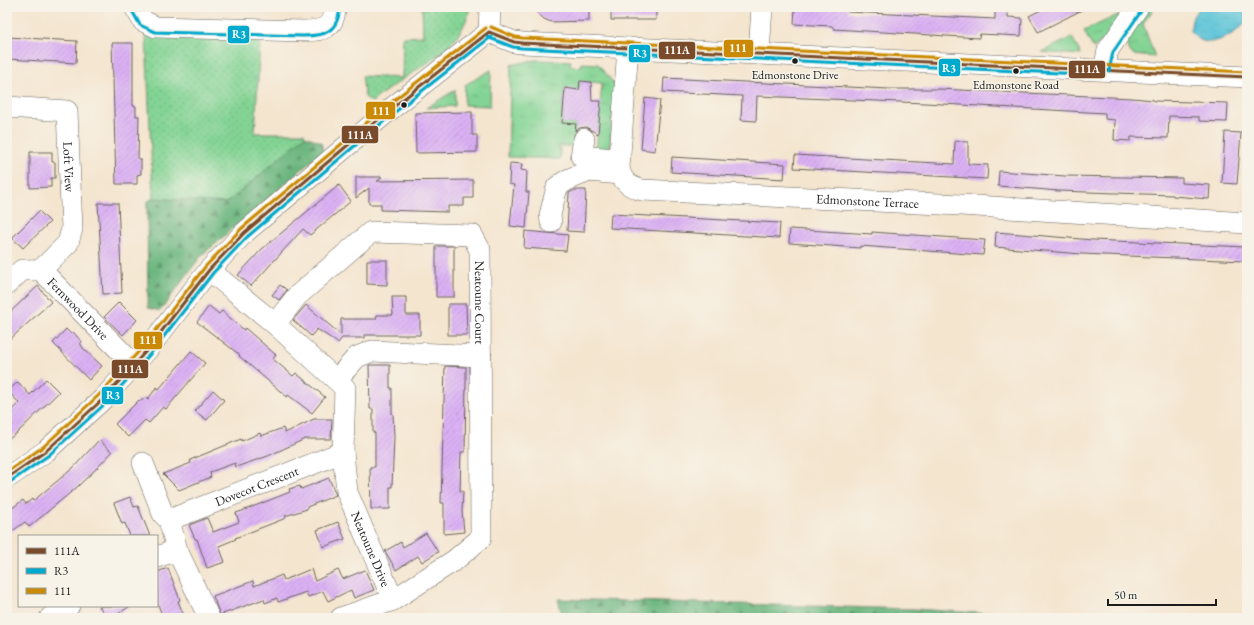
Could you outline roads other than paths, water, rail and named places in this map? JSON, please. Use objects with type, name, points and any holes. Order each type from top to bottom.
[{"type":"street","points":[[135,7],[143,21],[156,27],[303,31],[323,30],[333,19],[335,7]]},
{"type":"street","points":[[7,478],[46,451],[66,434],[134,365],[167,326],[209,270],[244,233],[387,112],[489,32],[490,7]]},
{"type":"street","points":[[759,54],[762,7]]},
{"type":"street","points":[[1104,70],[1108,50],[1138,7]]},
{"type":"street","points":[[489,32],[514,42],[522,43],[1247,78]]},
{"type":"street","points":[[620,167],[628,48]]},
{"type":"street","name":"Loft View","points":[[7,107],[67,111],[72,229],[68,243],[41,270]]},
{"type":"street","points":[[584,139],[581,156],[620,167]]},
{"type":"street","points":[[551,222],[550,215],[557,187],[567,180],[588,171],[620,167]]},
{"type":"street","name":"Edmonstone Terrace","points":[[620,167],[628,184],[642,190],[961,205],[1247,223]]},
{"type":"street","name":"Neatoune Court","points":[[274,324],[297,296],[371,232],[472,235],[480,250],[481,356],[372,351],[357,357],[337,379]]},
{"type":"street","name":"Fernwood Drive","points":[[10,274],[22,270],[41,270],[134,365]]},
{"type":"street","name":"Neatoune Drive","points":[[209,270],[274,324],[337,379],[345,388],[343,452],[347,492],[393,600],[455,560],[482,538],[481,356]]},
{"type":"street","name":"Dovecot Crescent","points":[[169,520],[343,452]]},
{"type":"street","points":[[143,463],[163,514],[169,520],[177,550],[209,618]]},
{"type":"street","points":[[158,558],[177,550]]},
{"type":"street","points":[[341,618],[393,600]]},
{"type":"street","points":[[50,618],[67,607]]},
{"type":"water","points":[[1202,7],[1247,7],[1246,18],[1243,25],[1230,35],[1220,40],[1207,42],[1198,38],[1191,32],[1193,18],[1196,12]]},
{"type":"place","name":"Edmonstone Drive","points":[[795,61]]},
{"type":"place","name":"Edmonstone Road","points":[[1016,71]]}]
